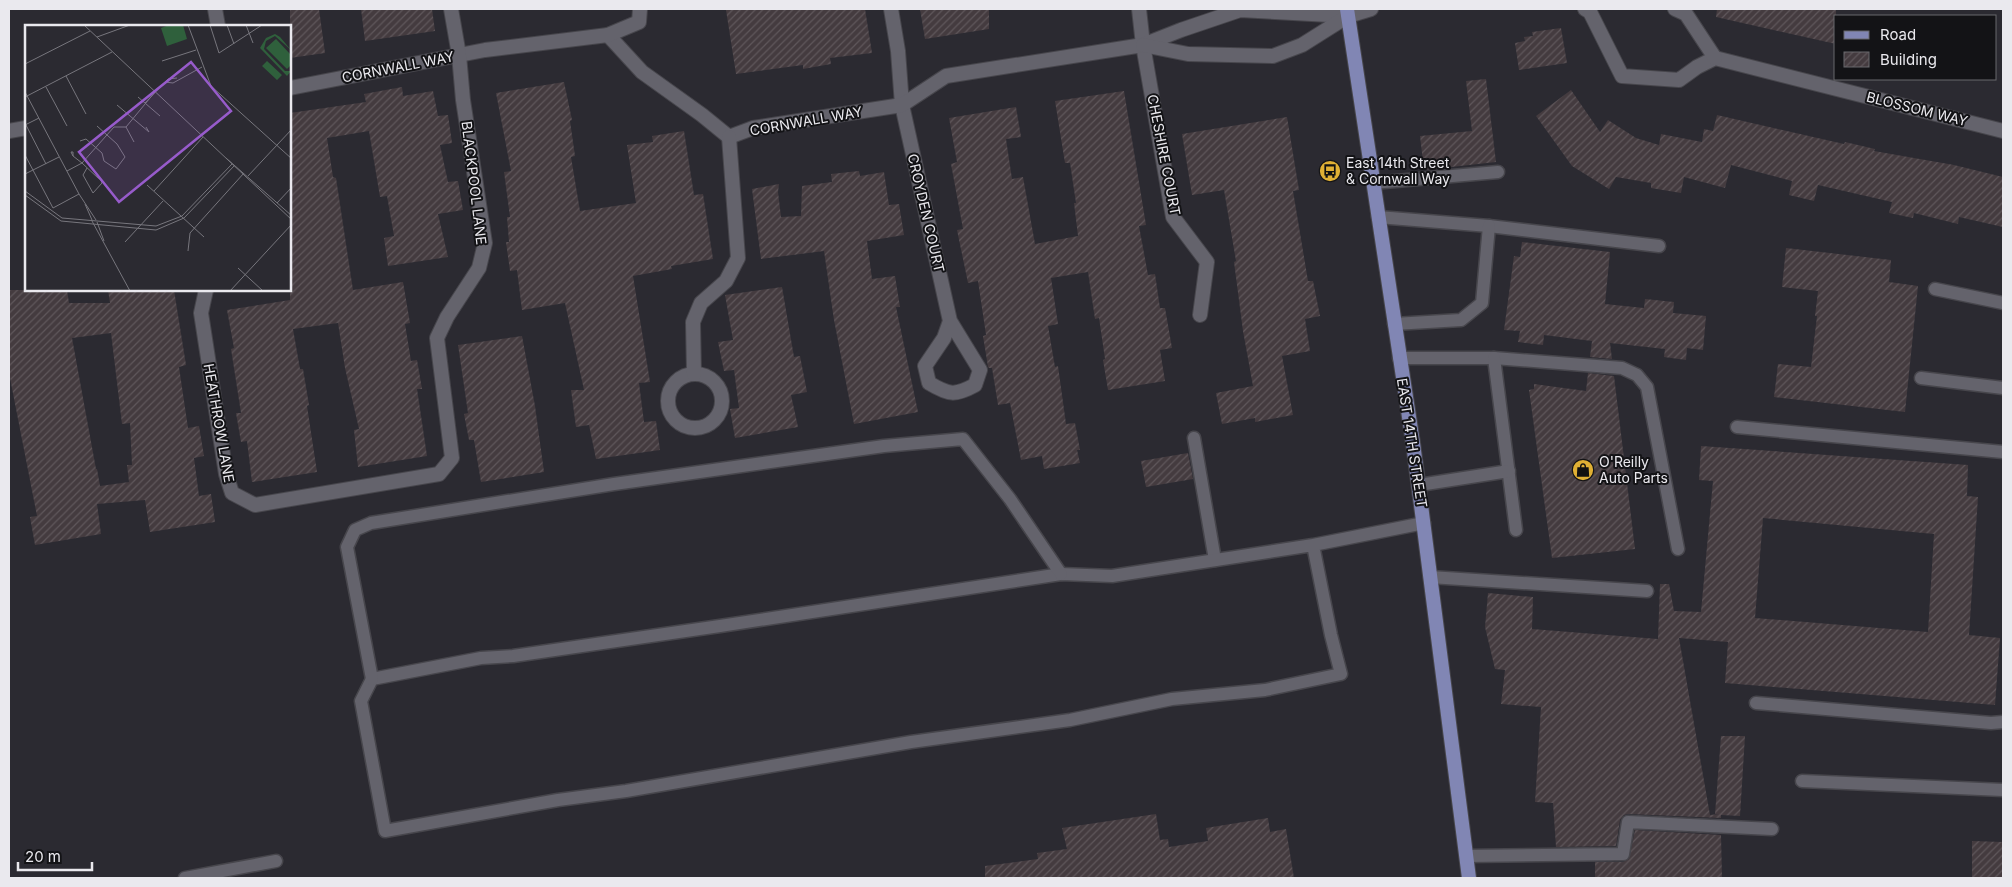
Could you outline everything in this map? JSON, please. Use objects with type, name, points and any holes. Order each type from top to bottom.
[{"type":"main road","name":"EAST 14TH STREET","points":[[1347,12],[1419,484],[1469,878]]},
{"type":"street","points":[[215,9],[218,25]]},
{"type":"street","name":"BLACKPOOL LANE","points":[[440,474],[452,458],[437,338],[447,317],[479,268],[485,243],[451,9]]},
{"type":"street","name":"CORNWALL WAY","points":[[291,88],[459,55],[608,35],[638,22],[640,9]]},
{"type":"street","name":"CROYDEN COURT","points":[[891,9],[898,51],[902,105],[950,322],[980,370],[975,385],[962,392],[946,394],[929,383],[925,366],[944,338],[950,322]]},
{"type":"street","name":"CHESHIRE COURT","points":[[1139,9],[1143,45],[1173,217],[1208,262],[1200,315]]},
{"type":"street","points":[[1347,12],[1371,9]]},
{"type":"street","points":[[1585,9],[1590,12],[1622,76],[1679,80],[1697,67],[1715,58],[1686,14],[1675,9]]},
{"type":"street","name":"CORNWALL WAY","points":[[729,137],[753,128],[902,105],[946,76],[1143,45],[1240,10],[1347,12]]},
{"type":"street","name":"CORNWALL WAY","points":[[1143,45],[1188,54],[1273,56],[1302,46],[1347,12]]},
{"type":"street","points":[[608,35],[642,72],[729,137],[738,258],[726,281],[701,303],[693,322],[694,374]]},
{"type":"street","name":"BLOSSOM WAY","points":[[1715,58],[2003,131]]},
{"type":"street","points":[[9,131],[25,128]]},
{"type":"street","name":"HEATHROW LANE","points":[[206,291],[201,313],[226,474],[232,493],[255,505],[440,474]]},
{"type":"lane","points":[[1372,183],[1498,172]]},
{"type":"lane","points":[[1378,217],[1489,226],[1659,246]]},
{"type":"lane","points":[[1394,324],[1461,320],[1482,303],[1489,226]]},
{"type":"lane","points":[[1934,289],[2003,303]]},
{"type":"lane","points":[[1399,358],[1494,358],[1622,368],[1637,375],[1647,387],[1678,549]]},
{"type":"lane","points":[[1494,358],[1516,530]]},
{"type":"lane","points":[[1921,378],[2003,388]]},
{"type":"lane","points":[[1737,427],[2003,452]]},
{"type":"lane","points":[[1061,574],[1010,499],[963,438],[884,446],[596,487],[371,523],[355,530],[347,547],[372,678],[361,701],[385,831],[558,800],[626,791],[911,742],[1070,720],[1172,699],[1265,690],[1342,674],[1331,635],[1313,545]]},
{"type":"lane","points":[[1194,438],[1215,560]]},
{"type":"lane","points":[[1419,484],[1509,471]]},
{"type":"lane","points":[[372,678],[481,658],[513,656],[1061,574],[1112,576],[1313,545],[1424,523]]},
{"type":"lane","points":[[1430,577],[1648,591]]},
{"type":"lane","points":[[1756,703],[1991,723],[2003,722]]},
{"type":"lane","points":[[1802,781],[2003,790]]},
{"type":"lane","points":[[1466,856],[1623,854],[1628,822],[1772,829]]},
{"type":"lane","points":[[185,878],[276,861]]},
{"type":"building","points":[[290,9],[319,9],[325,53],[291,58]]},
{"type":"building","points":[[361,9],[432,9],[435,31],[365,41]]},
{"type":"building","points":[[865,9],[872,53],[830,58],[831,64],[803,69],[803,65],[736,74],[726,10]]},
{"type":"building","points":[[920,9],[989,9],[989,29],[925,39]]},
{"type":"building","points":[[1717,9],[1836,9],[1836,15],[1834,15],[1834,44],[1716,17]]},
{"type":"building","points":[[1561,28],[1567,63],[1519,70],[1515,43],[1525,41],[1524,37],[1533,36],[1532,32]]},
{"type":"building","points":[[1486,79],[1496,162],[1424,170],[1420,136],[1472,131],[1466,81]]},
{"type":"building","points":[[564,82],[572,120],[570,121],[575,156],[571,157],[580,211],[636,203],[627,145],[653,142],[652,136],[684,131],[694,195],[703,194],[713,259],[671,266],[672,269],[633,276],[650,382],[639,383],[644,422],[656,421],[660,450],[596,459],[589,425],[576,427],[571,390],[584,390],[565,303],[522,310],[517,270],[510,271],[506,242],[509,242],[507,217],[510,217],[504,172],[511,171],[496,93]]},
{"type":"building","points":[[402,87],[403,96],[433,91],[438,116],[448,115],[452,143],[440,145],[448,182],[458,181],[463,210],[438,214],[448,257],[388,266],[384,238],[394,236],[387,196],[380,197],[369,131],[327,138],[333,177],[336,178],[353,290],[403,282],[410,323],[405,324],[411,361],[417,360],[422,389],[417,389],[427,456],[358,467],[354,430],[359,429],[345,368],[338,323],[293,329],[300,369],[303,369],[317,472],[252,482],[247,441],[241,442],[236,413],[241,413],[231,349],[234,348],[227,310],[290,300],[291,113],[366,102],[364,94]]},
{"type":"building","points":[[1571,90],[1600,132],[1608,120],[1636,138],[1659,145],[1661,134],[1702,142],[1704,129],[1713,131],[1717,115],[1844,144],[1845,142],[1875,149],[1874,151],[1954,165],[2003,177],[2003,227],[1959,217],[1958,224],[1914,213],[1913,218],[1889,213],[1892,202],[1818,185],[1814,201],[1789,195],[1792,181],[1731,165],[1725,188],[1684,177],[1681,193],[1651,188],[1651,183],[1616,177],[1609,189],[1572,166],[1536,116]]},
{"type":"building","points":[[1124,91],[1146,225],[1139,226],[1148,275],[1155,274],[1160,308],[1165,308],[1172,348],[1160,350],[1165,381],[1108,390],[1099,318],[1095,319],[1088,272],[1051,278],[1058,324],[1048,326],[1055,367],[1058,366],[1066,424],[1075,423],[1080,450],[1077,450],[1080,463],[1044,469],[1042,456],[1021,460],[1010,403],[998,405],[992,368],[988,367],[983,336],[986,335],[978,281],[968,283],[957,230],[963,229],[951,164],[957,162],[949,118],[1016,107],[1021,137],[1006,139],[1012,179],[1023,177],[1035,244],[1078,236],[1074,203],[1076,203],[1070,163],[1065,163],[1055,101]]},
{"type":"building","points":[[1287,117],[1299,190],[1293,191],[1308,281],[1313,281],[1320,316],[1305,319],[1310,351],[1282,356],[1293,415],[1255,422],[1255,418],[1222,424],[1216,393],[1253,386],[1243,331],[1234,262],[1236,261],[1224,190],[1192,195],[1182,134]]},
{"type":"building","points":[[859,171],[860,176],[884,172],[889,205],[899,204],[904,235],[867,241],[872,279],[895,276],[900,307],[896,307],[918,412],[854,424],[834,320],[824,251],[761,259],[752,189],[779,184],[781,217],[801,216],[802,186],[832,182],[831,174]]},
{"type":"building","points":[[1522,242],[1610,252],[1605,304],[1644,308],[1645,299],[1674,302],[1673,313],[1706,316],[1703,350],[1687,348],[1686,360],[1664,357],[1665,349],[1610,343],[1612,359],[1590,357],[1592,341],[1544,335],[1543,345],[1518,342],[1520,331],[1504,330],[1514,256],[1520,257]]},
{"type":"building","points":[[1786,248],[1891,260],[1889,282],[1918,286],[1905,412],[1774,397],[1778,364],[1811,367],[1817,316],[1815,316],[1818,291],[1782,287]]},
{"type":"building","points":[[782,287],[794,357],[800,356],[807,392],[791,395],[798,427],[735,438],[730,409],[739,408],[734,370],[724,371],[718,342],[733,340],[725,295]]},
{"type":"building","points":[[9,290],[67,291],[69,303],[110,303],[108,291],[174,291],[186,365],[179,367],[188,428],[199,426],[204,456],[194,458],[199,496],[211,494],[215,522],[150,532],[145,500],[97,504],[101,534],[35,545],[30,517],[37,516],[9,373]],"holes":[[[111,333],[122,424],[130,423],[132,465],[127,465],[129,482],[100,486],[72,338]]]},
{"type":"building","points":[[522,336],[535,406],[544,472],[481,482],[474,440],[469,440],[464,414],[468,413],[458,345]]},
{"type":"building","name":"O'Reilly Auto Parts","points":[[1588,373],[1614,376],[1635,549],[1552,558],[1529,390],[1534,389],[1534,384],[1586,391]]},
{"type":"building","points":[[1701,446],[1968,465],[1967,496],[1978,497],[1969,635],[2000,638],[1995,705],[1725,683],[1728,642],[1679,638],[1710,815],[1719,814],[1715,814],[1721,736],[1745,736],[1740,816],[1721,815],[1721,818],[1628,814],[1624,815],[1620,820],[1616,846],[1556,847],[1553,803],[1535,802],[1541,707],[1501,704],[1505,670],[1495,669],[1485,627],[1488,593],[1533,597],[1532,629],[1658,639],[1660,584],[1669,584],[1674,611],[1701,612],[1713,481],[1699,480]],"holes":[[[1763,518],[1934,534],[1928,632],[1755,618]]]},
{"type":"building","points":[[1188,453],[1193,479],[1146,487],[1141,461]]},
{"type":"building","points":[[1156,814],[1160,840],[1168,839],[1169,847],[1208,841],[1206,828],[1268,818],[1270,832],[1286,829],[1294,878],[985,878],[985,866],[1038,859],[1037,853],[1067,849],[1062,828]]},
{"type":"building","points":[[1635,830],[1721,835],[1722,878],[1595,878],[1595,862],[1623,862],[1629,859]]},
{"type":"building","points":[[1972,841],[2003,842],[2003,878],[1972,878]]},
{"type":"place","name":"East 14th Street & Cornwall Way","points":[[1330,171]]},
{"type":"place","name":"O'Reilly Auto Parts","points":[[1583,470]]}]
